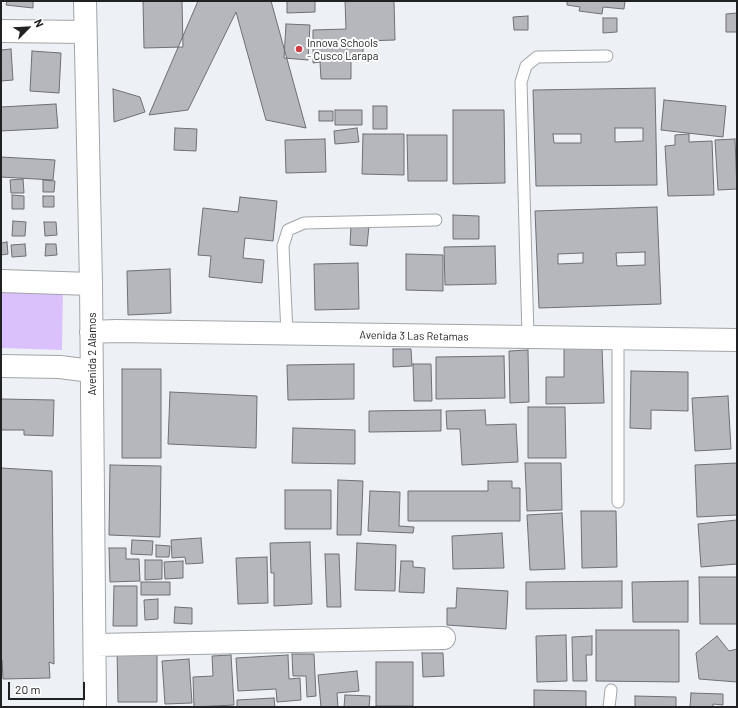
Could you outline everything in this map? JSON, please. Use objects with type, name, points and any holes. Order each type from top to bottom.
[{"type":"street","name":"Avenida 2 Alamos","points":[[85,1],[92,332],[91,371],[95,707]]},
{"type":"street","points":[[1,31],[85,32]]},
{"type":"street","points":[[1,281],[91,284]]},
{"type":"street","name":"Avenida 3 Las Retamas","points":[[92,332],[737,340]]},
{"type":"street","points":[[1,366],[60,367],[91,371]]},
{"type":"street","points":[[95,645],[444,638]]},
{"type":"lane","points":[[528,337],[521,82],[526,66],[537,57],[607,56]]},
{"type":"lane","points":[[287,334],[283,246],[288,230],[304,223],[436,220]]},
{"type":"lane","points":[[618,338],[618,502]]},
{"type":"lane","points":[[609,707],[611,690]]},
{"type":"shaded area","points":[[1,287],[63,289],[62,350],[1,348]]},
{"type":"building","points":[[7,1],[33,1],[33,8],[6,5]]},
{"type":"building","points":[[143,1],[182,1],[183,47],[144,48]]},
{"type":"building","points":[[198,1],[271,1],[306,128],[266,120],[236,12],[188,110],[149,115]]},
{"type":"building","points":[[287,1],[315,1],[315,12],[287,13]]},
{"type":"building","points":[[345,1],[394,1],[395,40],[363,41],[363,57],[351,58],[351,79],[321,79],[320,62],[313,63],[313,30],[346,29]]},
{"type":"building","points":[[567,1],[625,1],[624,9],[603,7],[602,14],[579,11],[580,7],[567,5]]},
{"type":"building","points":[[737,13],[737,32],[726,32],[726,14]]},
{"type":"building","points":[[528,16],[528,30],[514,30],[513,17]]},
{"type":"building","points":[[603,18],[617,18],[617,32],[603,33]]},
{"type":"building","points":[[286,24],[310,25],[308,60],[284,58]]},
{"type":"building","points":[[11,49],[13,80],[1,81],[1,50]]},
{"type":"building","points":[[32,51],[61,53],[59,93],[30,91]]},
{"type":"building","points":[[655,88],[657,185],[536,186],[533,90]],"holes":[[[615,128],[643,128],[643,141],[615,142]],[[553,134],[581,134],[581,143],[554,143]]]},
{"type":"building","points":[[113,89],[140,97],[145,112],[114,122]]},
{"type":"building","points":[[664,100],[726,106],[723,137],[661,130]]},
{"type":"building","points":[[56,104],[58,128],[1,131],[1,107]]},
{"type":"building","points":[[373,106],[387,106],[387,129],[373,129]]},
{"type":"building","points":[[335,110],[362,110],[362,125],[335,125]]},
{"type":"building","points":[[453,110],[504,110],[505,183],[453,184]]},
{"type":"building","points":[[319,111],[333,111],[333,121],[319,121]]},
{"type":"building","points":[[175,128],[197,129],[196,151],[174,150]]},
{"type":"building","points":[[357,128],[359,142],[335,144],[334,131]]},
{"type":"building","points":[[363,134],[404,134],[404,175],[362,174]]},
{"type":"building","points":[[689,134],[689,142],[712,141],[714,195],[668,196],[665,146],[675,145],[675,135]]},
{"type":"building","points":[[407,135],[447,135],[447,181],[408,181]]},
{"type":"building","points":[[325,139],[326,172],[286,173],[285,140]]},
{"type":"building","points":[[735,139],[737,189],[718,190],[715,140]]},
{"type":"building","points":[[1,157],[55,160],[53,180],[1,177]]},
{"type":"building","points":[[23,179],[24,193],[11,193],[10,180]]},
{"type":"building","points":[[43,180],[55,181],[54,192],[43,192]]},
{"type":"building","points":[[12,195],[24,196],[24,209],[12,209]]},
{"type":"building","points":[[43,196],[54,196],[54,207],[43,207]]},
{"type":"building","points":[[240,197],[277,201],[273,241],[245,238],[243,258],[264,260],[262,283],[209,277],[211,256],[198,255],[203,208],[238,212]]},
{"type":"building","points":[[657,207],[661,304],[539,308],[535,211]],"holes":[[[645,252],[645,265],[617,266],[616,253]],[[583,253],[583,263],[558,264],[558,254]]]},
{"type":"building","points":[[453,215],[479,216],[479,239],[453,239]]},
{"type":"building","points":[[13,221],[26,222],[25,236],[12,236]]},
{"type":"building","points":[[44,222],[56,222],[57,235],[45,236]]},
{"type":"building","points":[[351,225],[369,226],[367,246],[350,245]]},
{"type":"building","points":[[7,242],[8,254],[1,255],[1,243]]},
{"type":"building","points":[[25,244],[26,256],[12,257],[11,245]]},
{"type":"building","points":[[46,244],[56,244],[57,255],[45,256]]},
{"type":"building","points":[[495,246],[496,284],[445,285],[444,247]]},
{"type":"building","points":[[406,254],[443,255],[443,291],[406,290]]},
{"type":"building","points":[[358,263],[359,309],[315,310],[314,264]]},
{"type":"building","points":[[170,269],[171,313],[128,315],[127,271]]},
{"type":"building","points":[[564,347],[602,347],[604,403],[546,404],[546,377],[564,377]]},
{"type":"building","points":[[393,349],[411,349],[412,366],[393,367]]},
{"type":"building","points":[[528,350],[529,402],[510,403],[509,351]]},
{"type":"building","points":[[504,356],[505,398],[436,399],[436,357]]},
{"type":"building","points":[[354,364],[354,399],[288,400],[287,365]]},
{"type":"building","points":[[413,364],[431,364],[432,401],[414,401]]},
{"type":"building","points":[[122,369],[161,369],[161,458],[122,458]]},
{"type":"building","points":[[631,371],[688,372],[688,411],[651,410],[651,429],[630,428]]},
{"type":"building","points":[[170,392],[257,396],[256,448],[168,444]]},
{"type":"building","points":[[728,396],[731,449],[695,451],[692,398]]},
{"type":"building","points":[[1,399],[54,400],[53,436],[24,435],[24,430],[1,430]]},
{"type":"building","points":[[528,407],[565,407],[566,458],[528,458]]},
{"type":"building","points":[[441,410],[441,431],[369,432],[369,411]]},
{"type":"building","points":[[485,410],[486,425],[516,424],[518,462],[462,465],[460,429],[447,429],[446,411]]},
{"type":"building","points":[[293,428],[355,430],[355,464],[292,463]]},
{"type":"building","points":[[525,463],[561,463],[562,510],[527,511]]},
{"type":"building","points":[[737,463],[737,515],[697,517],[695,465]]},
{"type":"building","points":[[110,465],[161,466],[160,537],[109,535]]},
{"type":"building","points":[[1,468],[52,471],[54,664],[49,662],[50,678],[3,679],[1,660]]},
{"type":"building","points":[[338,480],[363,481],[361,535],[337,535]]},
{"type":"building","points":[[488,481],[512,481],[512,488],[520,488],[520,521],[408,521],[408,491],[488,491]]},
{"type":"building","points":[[285,490],[331,490],[331,529],[285,529]]},
{"type":"building","points":[[370,491],[400,492],[399,526],[414,527],[413,533],[368,531]]},
{"type":"building","points":[[581,511],[616,511],[617,567],[582,568]]},
{"type":"building","points":[[562,513],[565,569],[530,570],[527,515]]},
{"type":"building","points":[[737,520],[737,564],[701,567],[698,524]]},
{"type":"building","points":[[502,533],[504,568],[453,569],[452,536]]},
{"type":"building","points":[[201,538],[203,563],[186,564],[185,557],[172,558],[171,540]]},
{"type":"building","points":[[132,540],[153,541],[152,555],[131,554]]},
{"type":"building","points":[[310,542],[312,604],[274,606],[274,573],[271,573],[270,543]]},
{"type":"building","points":[[357,543],[396,545],[395,591],[355,590]]},
{"type":"building","points":[[156,545],[170,546],[169,557],[156,557]]},
{"type":"building","points":[[109,548],[126,548],[126,559],[139,559],[140,581],[110,582]]},
{"type":"building","points":[[325,554],[339,554],[341,607],[327,607]]},
{"type":"building","points":[[267,557],[268,603],[238,604],[236,558]]},
{"type":"building","points":[[145,560],[162,560],[162,579],[145,580]]},
{"type":"building","points":[[183,561],[183,578],[165,579],[164,562]]},
{"type":"building","points":[[401,561],[413,561],[413,567],[425,568],[424,593],[399,592]]},
{"type":"building","points":[[699,577],[737,577],[737,624],[700,624]]},
{"type":"building","points":[[622,581],[622,608],[526,609],[526,582]]},
{"type":"building","points":[[688,581],[688,622],[633,622],[632,582]]},
{"type":"building","points":[[141,582],[170,582],[170,595],[141,595]]},
{"type":"building","points":[[114,586],[137,586],[137,626],[113,626]]},
{"type":"building","points":[[457,588],[508,591],[506,629],[447,625],[447,608],[456,608]]},
{"type":"building","points":[[158,599],[158,619],[145,620],[144,600]]},
{"type":"building","points":[[175,607],[192,608],[192,624],[174,623]]},
{"type":"building","points":[[596,630],[679,630],[679,682],[596,681]]},
{"type":"building","points":[[566,635],[567,681],[537,682],[536,636]]},
{"type":"building","points":[[592,636],[592,655],[586,655],[587,681],[573,681],[572,637]]},
{"type":"building","points":[[717,636],[729,651],[737,649],[737,682],[699,679],[696,653]]},
{"type":"building","points":[[117,647],[157,647],[157,702],[118,702]]},
{"type":"building","points":[[422,653],[443,653],[444,676],[423,677]]},
{"type":"building","points":[[292,654],[314,654],[316,696],[307,697],[306,676],[293,676]]},
{"type":"building","points":[[231,655],[234,705],[194,707],[193,677],[213,676],[212,656]]},
{"type":"building","points":[[288,655],[289,679],[300,678],[301,700],[277,702],[276,689],[238,691],[236,658]]},
{"type":"building","points":[[189,659],[192,703],[165,704],[162,661]]},
{"type":"building","points":[[376,662],[413,662],[413,706],[376,706]]},
{"type":"building","points":[[357,671],[359,691],[337,693],[338,707],[321,707],[318,675]]},
{"type":"building","points":[[534,690],[586,691],[586,707],[534,707]]},
{"type":"building","points":[[691,693],[723,694],[723,705],[713,704],[713,707],[690,707]]},
{"type":"building","points":[[345,695],[370,696],[369,707],[344,707]]},
{"type":"building","points":[[635,696],[676,697],[676,707],[635,707]]},
{"type":"building","points":[[274,698],[275,707],[237,707],[237,700]]},
{"type":"place","name":"Innova Schools - Cusco Larapa","points":[[299,49]]}]
